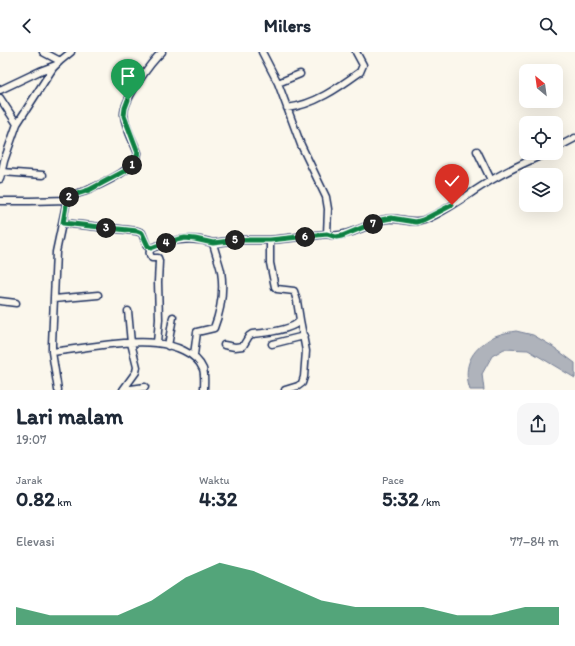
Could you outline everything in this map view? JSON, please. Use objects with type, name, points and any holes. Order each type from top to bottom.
[{"type":"street","points":[[43,52],[58,63]]},
{"type":"street","points":[[0,179],[4,161],[17,124],[58,63],[70,52]]},
{"type":"street","points":[[58,390],[52,352],[56,252],[67,200],[70,196],[89,190],[125,171],[135,161],[138,153],[125,121],[125,108],[144,73],[162,52]]},
{"type":"street","points":[[262,52],[278,83],[301,145],[326,197],[328,208],[327,234]]},
{"type":"street","points":[[287,108],[299,107],[312,102],[360,72],[362,65],[356,52]]},
{"type":"street","points":[[0,90],[40,70],[58,63]]},
{"type":"street","points":[[278,83],[300,74]]},
{"type":"street","points":[[0,98],[17,124]]},
{"type":"street","points":[[563,144],[575,138]]},
{"type":"street","points":[[476,151],[491,180]]},
{"type":"street","points":[[151,248],[167,242],[185,238],[213,243],[239,240],[270,240],[327,234],[336,237],[381,220],[391,218],[416,222],[452,205],[491,180],[530,160]]},
{"type":"street","points":[[2,172],[43,175]]},
{"type":"street","points":[[0,201],[22,202],[67,200]]},
{"type":"street","points":[[63,223],[137,231],[142,233],[148,246],[151,248]]},
{"type":"street","points":[[270,240],[270,263],[275,287],[292,290],[295,293],[306,351],[304,377],[302,382],[298,386],[285,390]]},
{"type":"street","points":[[194,355],[197,332],[214,328],[222,296],[221,271],[213,243]]},
{"type":"street","points":[[151,248],[149,251],[150,256],[152,258],[158,258],[159,261],[159,319],[157,343]]},
{"type":"street","points":[[54,298],[98,295]]},
{"type":"street","points":[[0,301],[16,303]]},
{"type":"street","points":[[124,388],[136,372],[137,367],[131,343],[128,311]]},
{"type":"street","points":[[168,346],[172,317]]},
{"type":"street","points":[[224,345],[235,348],[243,346],[252,334],[274,331],[294,325],[300,320]]},
{"type":"street","points":[[272,344],[304,336]]},
{"type":"street","points":[[52,352],[131,343],[157,343],[194,355],[204,370],[204,390]]},
{"type":"street","points":[[124,388],[145,387]]},
{"type":"shaded area","points":[[516,331],[533,335],[552,346],[575,363],[575,378],[528,350],[504,349],[492,356],[482,374],[484,390],[470,390],[467,375],[469,362],[472,356],[489,339],[504,333]]},
{"type":"route","points":[[128,100],[124,116],[138,153],[135,161],[125,171],[89,190],[70,196],[67,200],[63,223],[137,231],[142,233],[148,246],[151,248],[167,242],[185,238],[213,243],[239,240],[270,240],[327,234],[336,237],[384,219],[396,218],[416,222],[432,216],[452,205]]}]
